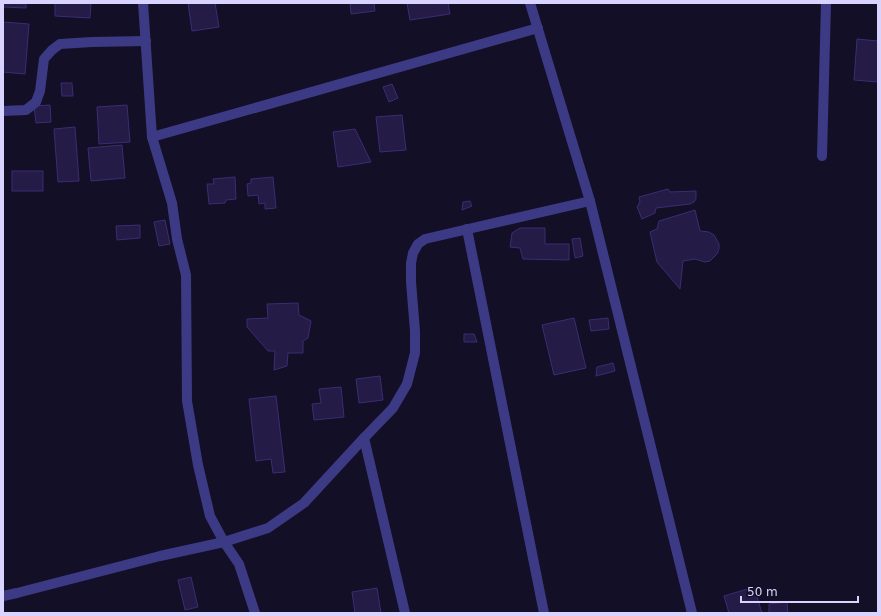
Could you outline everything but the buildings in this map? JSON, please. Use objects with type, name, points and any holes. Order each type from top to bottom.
[{"type":"street","points":[[143,3],[152,137],[172,203],[177,239],[186,275],[187,401],[198,465],[210,516],[224,542],[239,564],[255,613]]},
{"type":"street","points":[[530,3],[590,201],[692,613]]},
{"type":"street","points":[[822,156],[826,3]]},
{"type":"street","points":[[152,137],[538,28]]},
{"type":"street","points":[[3,111],[26,110],[36,102],[40,91],[44,59],[60,44],[146,41]]},
{"type":"street","points":[[3,596],[24,592],[160,556],[224,542],[268,528],[304,504],[393,408],[407,384],[415,353],[411,276],[415,249],[418,244],[425,239],[590,201]]},
{"type":"street","points":[[467,229],[544,613]]},
{"type":"street","points":[[364,438],[405,613]]}]
